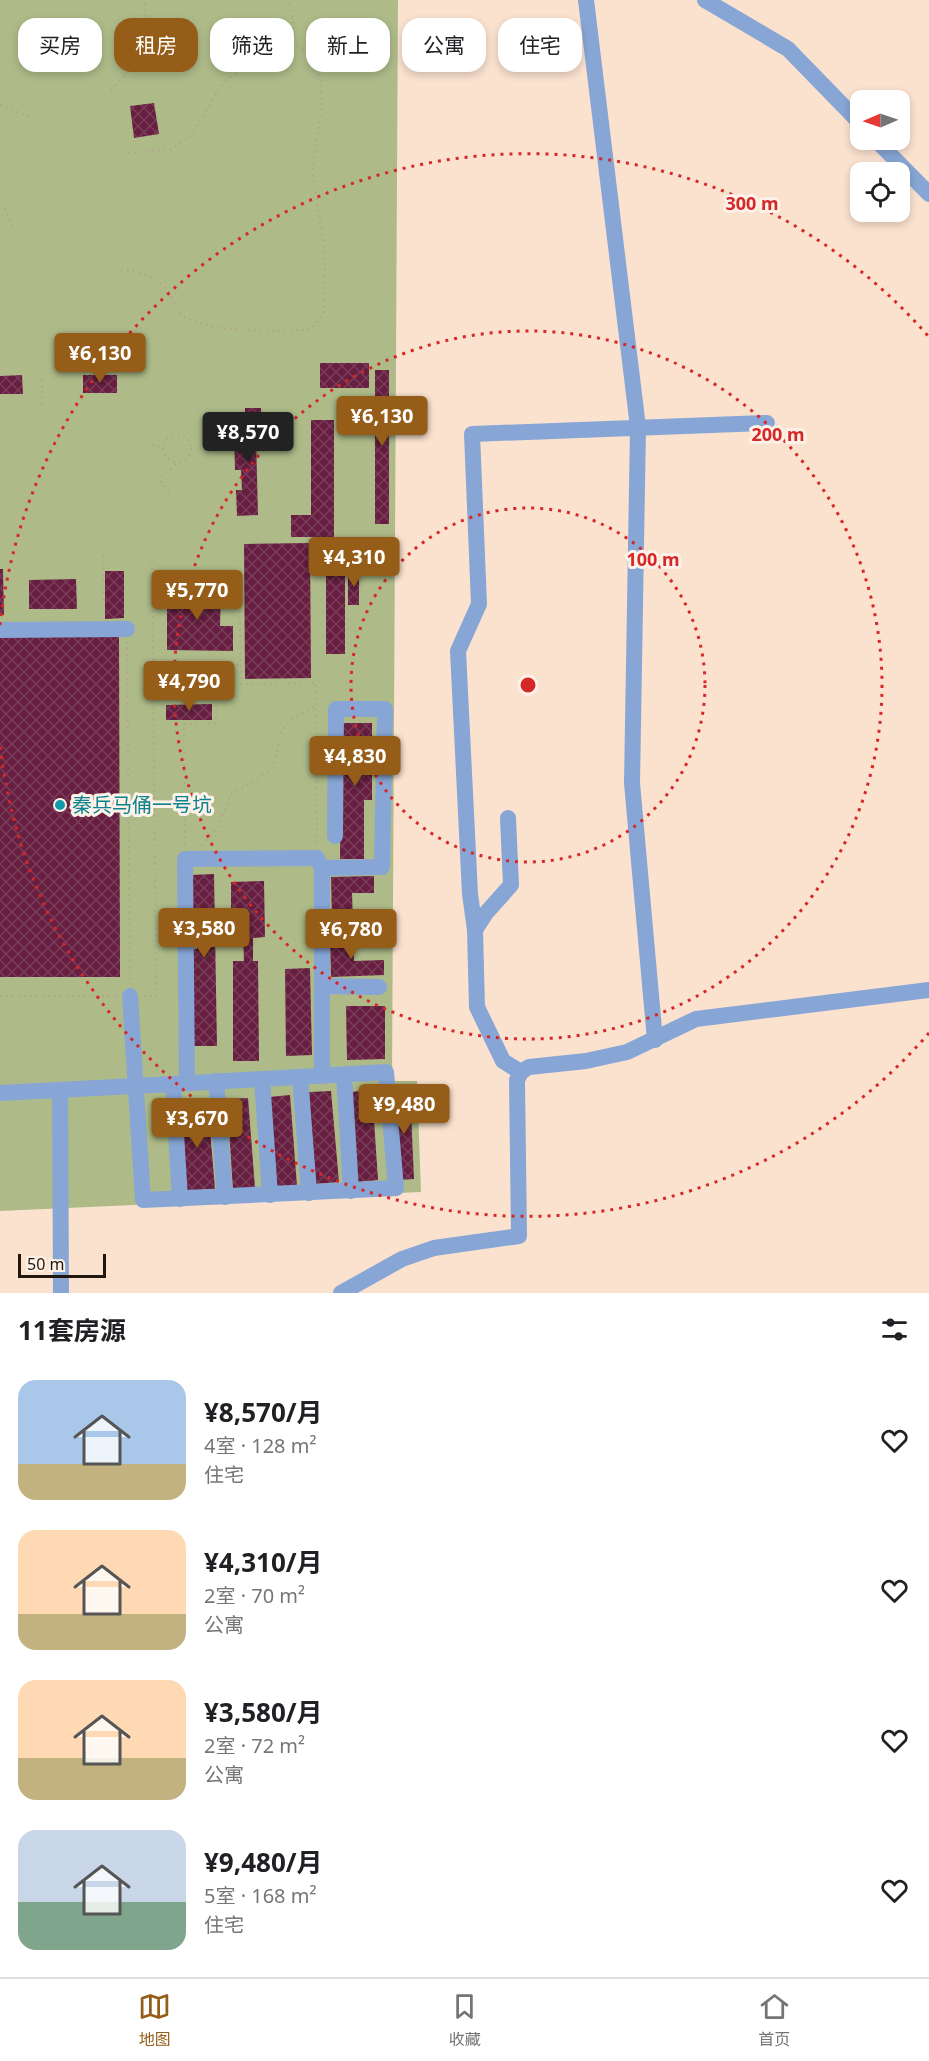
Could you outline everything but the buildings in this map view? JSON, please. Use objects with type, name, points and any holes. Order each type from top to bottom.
[{"type":"street","points":[[586,0],[638,427],[632,783],[655,1040]]},
{"type":"street","points":[[705,0],[788,50],[850,113]]},
{"type":"street","points":[[886,150],[929,194]]},
{"type":"street","points":[[521,1072],[503,1060],[477,1007],[476,930],[470,894],[458,651],[479,604],[472,434],[767,423]]},
{"type":"street","points":[[0,630],[127,629]]},
{"type":"street","points":[[180,1199],[180,1084],[190,859],[382,867],[385,709],[336,709],[335,836]]},
{"type":"street","points":[[476,930],[486,913],[511,885],[508,818]]},
{"type":"street","points":[[319,863],[322,927],[322,1076]]},
{"type":"street","points":[[322,927],[375,926]]},
{"type":"street","points":[[322,986],[379,987]]},
{"type":"street","points":[[341,1293],[402,1259],[434,1248],[519,1236],[517,1080],[521,1072],[529,1067],[586,1061],[627,1053],[696,1019],[929,990]]},
{"type":"street","points":[[0,1093],[134,1086],[180,1084],[386,1072],[396,1188],[143,1200],[134,1086],[130,996]]},
{"type":"street","points":[[344,1075],[351,1191]]},
{"type":"street","points":[[300,1077],[309,1193]]},
{"type":"street","points":[[262,1079],[270,1195]]},
{"type":"street","points":[[216,1082],[225,1197]]},
{"type":"street","points":[[60,1090],[61,1293]]},
{"type":"path","points":[[111,90],[135,64],[143,43],[145,0]]},
{"type":"path","points":[[288,0],[292,18]]},
{"type":"path","points":[[120,270],[136,270],[151,277],[168,292],[178,312],[194,320],[229,329],[284,332],[310,329],[324,314],[325,253],[312,168],[322,105],[320,77],[310,56],[294,43]]},
{"type":"path","points":[[128,153],[171,148],[190,137],[224,81],[239,72]]},
{"type":"path","points":[[0,105],[31,117]]},
{"type":"path","points":[[0,196],[15,231]]},
{"type":"path","points":[[42,379],[42,410]]},
{"type":"path","points":[[169,491],[161,484],[160,478],[163,473],[174,467],[176,462],[188,457],[192,449],[189,440],[182,434],[173,434],[166,440],[163,447],[167,458],[176,462]]},
{"type":"path","points":[[146,443],[163,447]]},
{"type":"path","points":[[103,556],[104,629]]},
{"type":"path","points":[[0,996],[156,996],[152,556]]},
{"type":"path","points":[[239,575],[241,684],[316,683],[319,863]]},
{"type":"path","points":[[127,629],[130,996]]},
{"type":"path","points":[[153,665],[240,665]]},
{"type":"path","points":[[190,665],[190,702],[216,700],[216,723],[184,724],[190,859]]},
{"type":"path","points":[[190,859],[204,841],[213,836],[231,794],[253,782],[273,767],[282,730],[291,720],[316,705]]},
{"type":"green space","points":[[0,0],[398,0],[392,1081],[417,1081],[421,1192],[0,1211]]},
{"type":"place","name":"秦兵马俑一号坑","points":[[60,805]]}]
